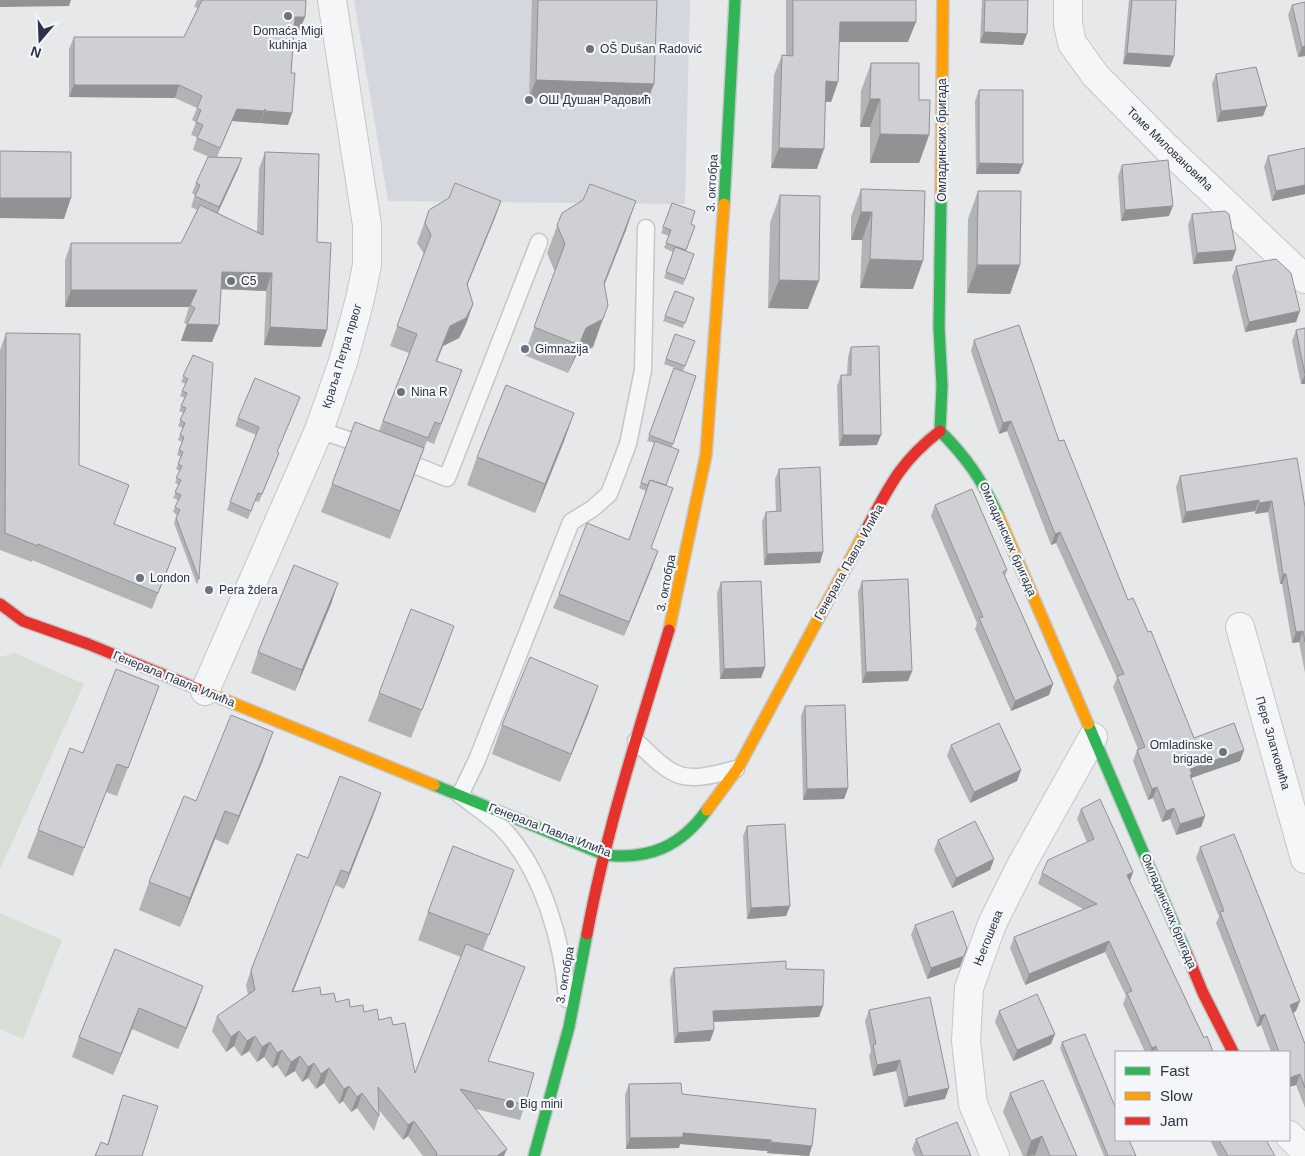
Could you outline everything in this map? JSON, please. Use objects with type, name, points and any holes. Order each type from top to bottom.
[{"type":"street","name":"Краља Петра првог","points":[[204,691],[319,430],[343,362],[360,299],[366,265],[367,225],[332,0]]},
{"type":"street","name":"3. октобра","points":[[534,1156],[569,1027],[592,906],[605,855],[636,741],[672,621],[706,456],[720,281],[735,0]]},
{"type":"street","name":"Омладинских бригада","points":[[943,0],[939,327],[942,386],[940,431],[963,454],[984,484],[1154,875],[1203,993],[1232,1051]]},
{"type":"street","name":"Томе Миловановића","points":[[1068,0],[1068,24],[1072,43],[1096,76],[1166,147],[1305,279]]},
{"type":"street","name":"Генерала Павла Илића","points":[[8,619],[88,644],[605,855],[623,857],[643,855],[667,846],[693,829],[738,768],[898,472],[918,448],[940,431]]},
{"type":"street","name":"Пере Златковића","points":[[1240,628],[1305,860]]},
{"type":"street","name":"Његошева","points":[[995,1156],[973,1104],[966,1041],[969,988],[992,924],[1022,864],[1093,737]]},
{"type":"street","points":[[1290,1136],[1305,1152]]},
{"type":"lane","points":[[569,1027],[567,992],[548,905],[528,863],[500,827],[460,795],[477,760],[571,522],[592,509],[609,494],[628,444],[643,370],[646,228]]},
{"type":"lane","points":[[319,430],[447,478],[539,242]]},
{"type":"lane","points":[[636,741],[660,765],[674,774],[687,778],[704,778],[738,768]]},
{"type":"shaded area","name":"ОШ Душан Радовић","points":[[354,0],[690,0],[685,204],[388,201]]},
{"type":"shaded area","points":[[15,653],[84,684],[0,869],[0,657]]},
{"type":"shaded area","points":[[0,913],[62,940],[23,1039],[0,1029]]},
{"type":"building","points":[[202,0],[306,0],[305,17],[295,17],[291,73],[295,73],[292,113],[265,111],[265,109],[264,111],[237,109],[220,148],[197,138],[203,125],[196,122],[201,110],[197,108],[202,96],[179,85],[74,85],[74,37],[184,37]]},
{"type":"building","name":"OŠ Dušan Radović","points":[[538,0],[657,0],[654,84],[536,80]]},
{"type":"building","points":[[793,0],[916,0],[916,22],[840,22],[838,82],[826,81],[824,149],[779,148],[782,55],[793,56]]},
{"type":"building","points":[[985,0],[1028,0],[1027,34],[984,32]]},
{"type":"building","points":[[1132,0],[1176,0],[1174,56],[1127,53]]},
{"type":"building","points":[[1305,2],[1305,46],[1302,47],[1292,5]]},
{"type":"building","points":[[871,63],[919,63],[919,100],[930,100],[929,135],[880,134],[880,99],[870,99]]},
{"type":"building","points":[[1256,67],[1267,106],[1221,111],[1216,74]]},
{"type":"building","points":[[979,90],[1023,90],[1023,164],[979,163]]},
{"type":"building","points":[[1305,148],[1305,185],[1276,191],[1268,156]]},
{"type":"building","points":[[0,151],[71,152],[71,198],[0,198]]},
{"type":"building","points":[[265,152],[319,154],[317,242],[331,243],[327,330],[270,327],[272,273],[222,272],[219,325],[187,324],[195,308],[190,305],[197,290],[71,290],[71,243],[181,243],[200,205],[263,235]]},
{"type":"building","points":[[208,157],[242,158],[219,207],[195,196],[200,185],[196,183]]},
{"type":"building","points":[[1168,160],[1173,206],[1125,210],[1122,165]]},
{"type":"building","points":[[455,183],[501,201],[467,284],[473,304],[466,318],[450,326],[436,361],[462,370],[441,424],[435,422],[428,438],[383,421],[417,334],[397,326],[431,235],[425,223],[429,210],[449,198]]},
{"type":"building","points":[[590,184],[636,201],[604,283],[608,305],[603,319],[586,328],[579,345],[534,327],[565,244],[557,225],[562,213],[583,200]]},
{"type":"building","points":[[861,189],[925,191],[923,261],[870,259],[872,212],[861,212]]},
{"type":"building","points":[[978,191],[1021,191],[1020,265],[977,265]]},
{"type":"building","points":[[780,195],[820,196],[819,281],[779,280]]},
{"type":"building","points":[[672,203],[695,211],[691,224],[695,226],[686,250],[666,243],[671,230],[663,227]]},
{"type":"building","points":[[1225,211],[1229,214],[1236,250],[1197,253],[1192,214]]},
{"type":"building","points":[[675,247],[694,254],[685,279],[666,272]]},
{"type":"building","points":[[1276,259],[1291,273],[1300,311],[1249,322],[1236,266]]},
{"type":"building","points":[[675,291],[694,298],[685,323],[665,316]]},
{"type":"building","points":[[1019,325],[1059,441],[1064,440],[1128,600],[1133,598],[1148,632],[1151,631],[1194,738],[1234,723],[1244,750],[1190,769],[1192,774],[1190,775],[1205,816],[1180,824],[1174,808],[1166,811],[1157,787],[1152,789],[1137,750],[1145,747],[1117,676],[1124,674],[1060,532],[1055,534],[1011,421],[1003,423],[974,340]]},
{"type":"building","points":[[1305,328],[1305,374],[1296,330]]},
{"type":"building","points":[[6,333],[80,334],[79,465],[129,485],[114,524],[176,548],[158,593],[38,544],[38,546],[5,533]]},
{"type":"building","points":[[675,334],[695,341],[685,366],[666,359]]},
{"type":"building","points":[[879,346],[881,435],[843,435],[841,375],[851,375],[851,347]]},
{"type":"building","points":[[193,355],[213,363],[199,579],[176,518],[180,510],[175,507],[181,495],[175,492],[181,480],[176,478],[182,466],[178,464],[183,452],[179,450],[184,437],[180,435],[185,423],[180,420],[186,408],[181,406],[187,393],[182,391],[188,379],[183,376]]},
{"type":"building","points":[[674,368],[696,376],[673,444],[649,435]]},
{"type":"building","points":[[255,378],[300,397],[262,494],[258,493],[251,511],[230,502],[259,427],[238,418]]},
{"type":"building","points":[[506,385],[574,413],[545,484],[477,457]]},
{"type":"building","points":[[355,422],[424,448],[400,511],[332,484]]},
{"type":"building","points":[[655,441],[679,450],[666,485],[650,480],[648,485],[641,483]]},
{"type":"building","points":[[1297,458],[1305,507],[1305,642],[1303,631],[1296,632],[1286,574],[1283,574],[1272,501],[1259,503],[1259,500],[1186,512],[1180,476]]},
{"type":"building","points":[[820,467],[823,552],[767,554],[766,512],[781,511],[779,469]]},
{"type":"building","points":[[650,480],[673,488],[651,548],[658,551],[629,622],[559,594],[587,523],[629,540]]},
{"type":"building","points":[[972,489],[1007,570],[1003,572],[1053,684],[1015,701],[979,618],[983,617],[935,505]]},
{"type":"building","points":[[294,565],[338,583],[302,670],[258,652]]},
{"type":"building","points":[[908,579],[912,671],[866,672],[862,581]]},
{"type":"building","points":[[761,581],[765,667],[724,669],[721,582]]},
{"type":"building","points":[[411,609],[454,626],[422,710],[379,693]]},
{"type":"building","points":[[530,657],[598,686],[571,754],[502,725]]},
{"type":"building","points":[[116,669],[159,686],[128,768],[117,764],[84,848],[38,830],[70,748],[83,753]]},
{"type":"building","points":[[845,705],[848,788],[807,789],[805,706]]},
{"type":"building","points":[[231,715],[273,732],[239,816],[225,811],[190,898],[149,882],[184,796],[196,801]]},
{"type":"building","points":[[999,723],[1021,770],[974,792],[951,745]]},
{"type":"building","points":[[340,776],[381,793],[349,873],[341,870],[292,992],[320,987],[321,995],[334,993],[336,1002],[349,999],[350,1007],[363,1005],[364,1012],[377,1009],[379,1020],[391,1017],[393,1025],[405,1023],[415,1073],[466,944],[525,967],[488,1061],[534,1073],[525,1105],[460,1089],[507,1149],[497,1156],[436,1156],[437,1153],[414,1121],[408,1125],[378,1087],[379,1116],[362,1093],[357,1097],[349,1086],[344,1089],[329,1068],[321,1074],[314,1063],[308,1067],[300,1056],[291,1062],[282,1050],[277,1053],[270,1042],[262,1047],[255,1036],[247,1041],[239,1031],[231,1037],[217,1016],[255,990],[251,970],[297,854],[308,858]]},
{"type":"building","points":[[1100,799],[1133,872],[1127,875],[1204,1038],[1207,1036],[1213,1051],[1158,1051],[1156,1046],[1152,1048],[1127,993],[1132,991],[1109,941],[1029,974],[1014,937],[1097,904],[1042,873],[1048,860],[1094,839],[1081,809]]},
{"type":"building","points":[[975,821],[994,859],[956,878],[938,840]]},
{"type":"building","points":[[785,824],[790,906],[751,908],[747,826]]},
{"type":"building","points":[[1234,834],[1300,1001],[1290,1005],[1305,1044],[1305,1088],[1300,1074],[1290,1078],[1290,1051],[1279,1051],[1265,1014],[1260,1016],[1220,912],[1224,911],[1200,847]]},
{"type":"building","points":[[453,846],[514,870],[489,935],[428,912]]},
{"type":"building","points":[[953,911],[967,948],[964,956],[931,968],[915,925]]},
{"type":"building","points":[[115,949],[203,986],[186,1028],[139,1008],[121,1054],[79,1037]]},
{"type":"building","points":[[786,961],[786,969],[824,970],[823,1006],[713,1011],[714,1030],[678,1033],[674,968]]},
{"type":"building","points":[[1037,994],[1055,1034],[1017,1050],[999,1011]]},
{"type":"building","points":[[930,997],[949,1088],[908,1097],[900,1060],[877,1065],[873,1045],[876,1044],[869,1010]]},
{"type":"building","points":[[1085,1034],[1115,1107],[1115,1141],[1129,1141],[1136,1156],[1108,1156],[1062,1042]]},
{"type":"building","points":[[1043,1080],[1077,1156],[1050,1156],[1042,1136],[1031,1141],[1010,1093]]},
{"type":"building","points":[[681,1083],[682,1094],[816,1109],[812,1146],[771,1142],[771,1140],[683,1133],[683,1137],[630,1138],[629,1084]]},
{"type":"building","points":[[123,1095],[158,1106],[142,1156],[95,1156],[101,1142],[108,1145]]},
{"type":"building","points":[[957,1122],[971,1156],[923,1156],[916,1139]]},
{"type":"building","points":[[1220,1141],[1267,1141],[1275,1156],[1228,1156]]},
{"type":"traffic: fast","points":[[724,204],[735,0]]},
{"type":"traffic: fast","points":[[941,196],[939,327],[942,386],[940,431],[973,470],[998,515]]},
{"type":"traffic: fast","points":[[1088,724],[1186,952]]},
{"type":"traffic: fast","points":[[434,785],[605,855],[636,855],[663,848],[686,833],[707,810]]},
{"type":"traffic: fast","points":[[534,1156],[569,1027],[587,934]]},
{"type":"traffic: slow","points":[[941,196],[943,0]]},
{"type":"traffic: slow","points":[[669,630],[706,455],[724,204]]},
{"type":"traffic: slow","points":[[998,515],[1088,724]]},
{"type":"traffic: slow","points":[[707,810],[738,768],[867,528]]},
{"type":"traffic: slow","points":[[213,695],[434,785]]},
{"type":"traffic: jam","points":[[867,528],[905,464],[926,442],[940,431]]},
{"type":"traffic: jam","points":[[0,604],[23,621],[88,644],[213,695]]},
{"type":"traffic: jam","points":[[587,934],[613,819],[669,630]]},
{"type":"traffic: jam","points":[[1186,952],[1203,993],[1232,1051]]},
{"type":"place","name":"Domaća Migi kuhinja","points":[[288,16]]},
{"type":"place","name":"OŠ Dušan Radović","points":[[590,49]]},
{"type":"place","name":"ОШ Душан Радовић","points":[[529,100]]},
{"type":"place","name":"C5","points":[[231,281]]},
{"type":"place","name":"Gimnazija","points":[[525,349]]},
{"type":"place","name":"Nina R","points":[[401,392]]},
{"type":"place","name":"London","points":[[140,578]]},
{"type":"place","name":"Pera ždera","points":[[209,590]]},
{"type":"place","name":"Omladinske brigade","points":[[1223,752]]},
{"type":"place","name":"Big mini","points":[[510,1104]]}]
